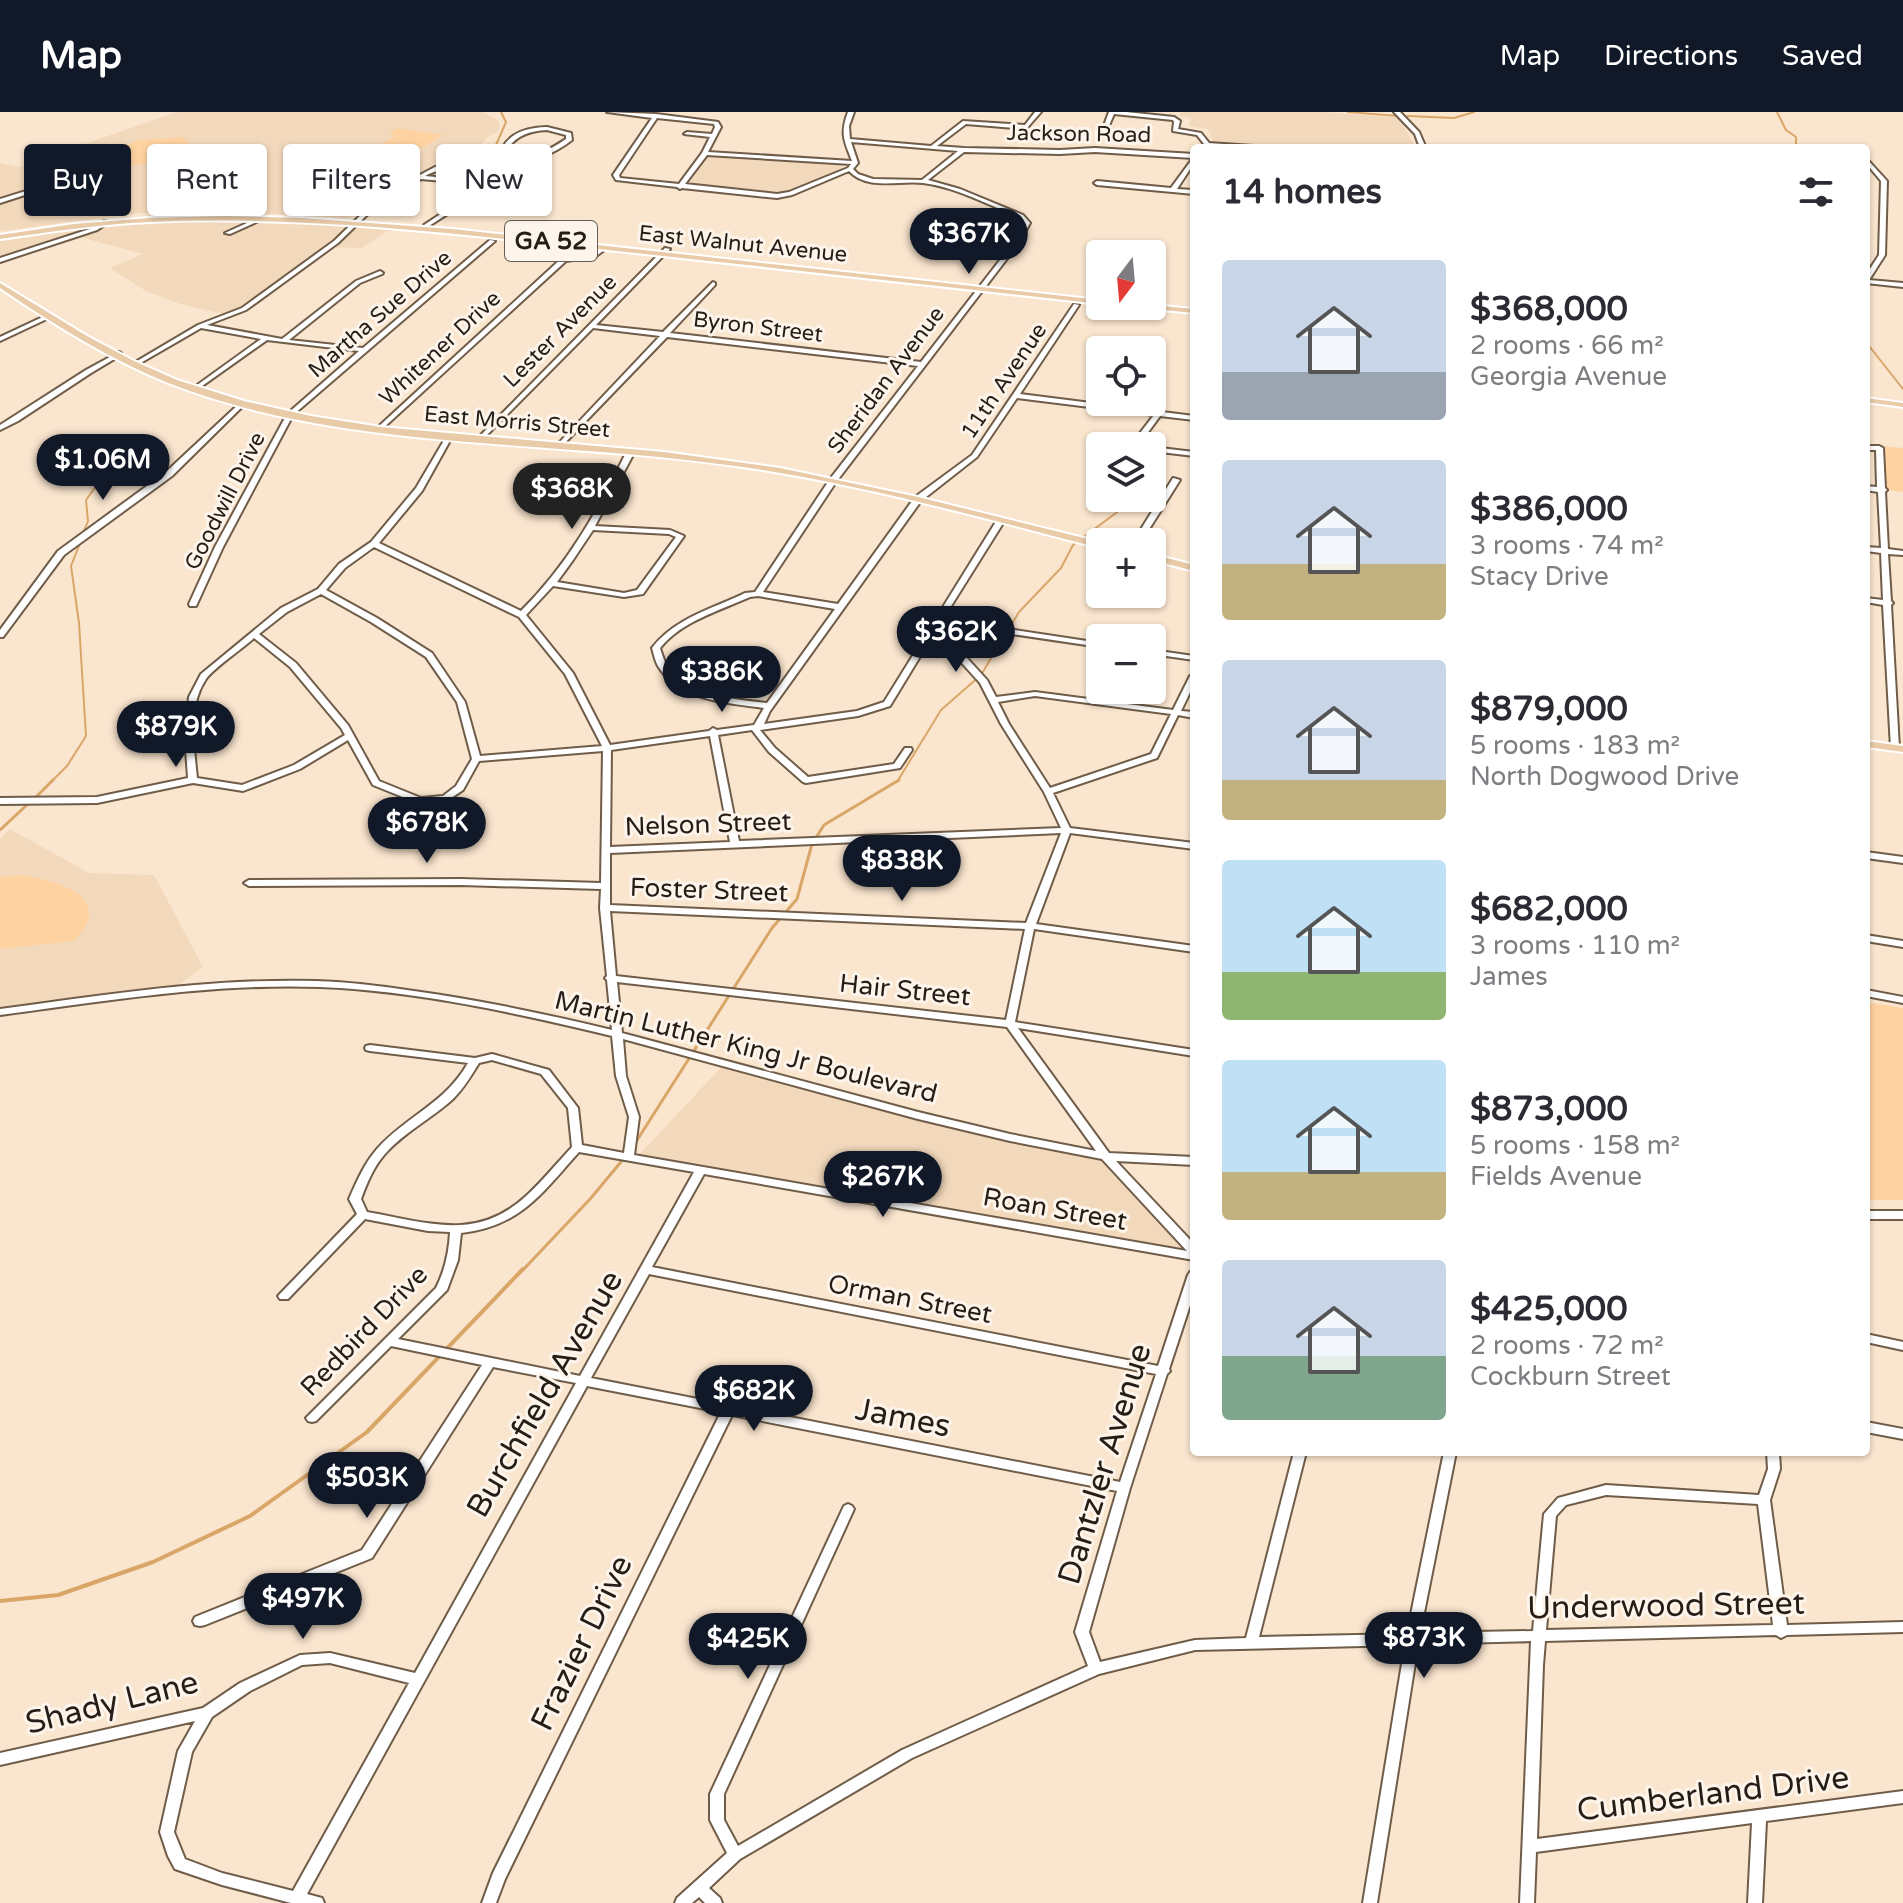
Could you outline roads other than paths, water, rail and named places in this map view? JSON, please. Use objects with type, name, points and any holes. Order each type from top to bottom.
[{"type":"main road","name":"East Walnut Avenue","points":[[0,235],[84,220],[147,216]]},
{"type":"main road","name":"East Walnut Avenue","points":[[231,216],[357,223],[665,251]]},
{"type":"main road","name":"East Walnut Avenue","points":[[0,235],[106,222],[166,219],[427,225],[1086,297]]},
{"type":"main road","name":"East Morris Street","points":[[0,285],[135,364],[195,389],[243,403],[379,429],[735,463],[918,499],[1086,541]]},
{"type":"main road","points":[[1166,305],[1190,309]]},
{"type":"main road","points":[[1166,308],[1190,310]]},
{"type":"main road","points":[[1870,398],[1903,402]]},
{"type":"main road","points":[[1166,561],[1190,567]]},
{"type":"main road","points":[[1870,744],[1899,748]]},
{"type":"street","points":[[610,112],[716,123],[718,127],[705,153],[680,187]]},
{"type":"street","points":[[656,116],[616,177],[622,181],[783,195],[852,166],[845,127],[851,112]]},
{"type":"street","points":[[931,148],[965,122],[1026,127],[1038,112]]},
{"type":"street","points":[[1104,130],[1112,112],[1143,114]]},
{"type":"street","points":[[1397,112],[1412,126],[1421,144]]},
{"type":"street","name":"Jackson Road","points":[[1143,114],[1177,121],[1175,130],[1199,134],[1204,144]]},
{"type":"street","points":[[545,129],[569,134],[569,140],[542,158],[499,165],[505,145],[520,132],[545,129]]},
{"type":"street","points":[[687,134],[713,136]]},
{"type":"street","name":"Jackson Road","points":[[846,140],[964,150],[1095,150],[1190,158]]},
{"type":"street","points":[[924,181],[964,150]]},
{"type":"street","name":"Sheridan Avenue","points":[[705,153],[852,166],[858,178],[868,180],[924,181],[1021,216],[1027,223],[1021,237],[920,364],[833,481],[758,594]]},
{"type":"street","points":[[1173,190],[1190,164]]},
{"type":"street","points":[[1870,165],[1884,181],[1882,255],[1870,274]]},
{"type":"street","points":[[420,180],[436,170]]},
{"type":"street","points":[[423,178],[466,181],[472,191],[467,199],[427,225]]},
{"type":"street","points":[[1091,190],[1098,181],[1190,192]]},
{"type":"street","points":[[0,201],[24,193]]},
{"type":"street","points":[[357,223],[363,216]]},
{"type":"street","points":[[135,364],[200,326],[241,311],[368,216]]},
{"type":"street","points":[[0,260],[106,222]]},
{"type":"street","points":[[228,233],[242,223]]},
{"type":"street","points":[[81,225],[89,226],[90,230]]},
{"type":"street","name":"Martha Sue Drive","points":[[290,414],[492,241]]},
{"type":"street","name":"Whitener Drive","points":[[379,429],[564,259],[593,256],[605,247]]},
{"type":"street","name":"Lester Avenue","points":[[479,440],[665,251]]},
{"type":"street","points":[[283,341],[358,282],[380,273]]},
{"type":"street","points":[[1870,281],[1903,285]]},
{"type":"street","points":[[558,447],[713,284]]},
{"type":"street","name":"11th Avenue","points":[[756,730],[918,499],[975,456],[1076,305]]},
{"type":"street","points":[[0,339],[49,316]]},
{"type":"street","points":[[200,326],[265,339],[366,350]]},
{"type":"street","name":"Byron Street","points":[[591,326],[920,364]]},
{"type":"street","points":[[195,389],[265,339]]},
{"type":"street","points":[[0,428],[36,409],[80,374],[119,354]]},
{"type":"street","points":[[1016,396],[1086,405]]},
{"type":"street","points":[[0,635],[61,553],[169,474],[243,403]]},
{"type":"street","name":"Goodwill Drive","points":[[193,604],[225,535],[290,414]]},
{"type":"street","points":[[1166,415],[1190,418]]},
{"type":"street","points":[[193,780],[189,735],[193,697],[204,676],[284,610],[321,591],[342,566],[374,544],[419,489],[449,437]]},
{"type":"street","points":[[1870,448],[1879,448],[1899,748]]},
{"type":"street","points":[[1166,451],[1190,454]]},
{"type":"street","points":[[522,615],[554,584],[592,528],[630,453]]},
{"type":"street","points":[[1146,528],[1176,480]]},
{"type":"street","points":[[1870,488],[1883,490]]},
{"type":"street","points":[[476,759],[607,748],[713,731],[756,730],[858,713],[887,704],[1001,520]]},
{"type":"street","points":[[554,584],[624,595],[640,592],[680,536],[670,532],[592,528]]},
{"type":"street","points":[[374,544],[522,615],[569,673],[607,748],[605,908],[621,1076],[634,1117],[629,1155]]},
{"type":"street","points":[[1870,549],[1903,553]]},
{"type":"street","points":[[255,635],[293,665],[345,727],[376,783],[420,801],[445,798],[460,788],[476,759],[461,702],[429,655],[321,591]]},
{"type":"street","points":[[770,706],[678,685],[656,653],[664,638],[682,626],[758,594],[840,607]]},
{"type":"street","points":[[1870,601],[1889,603]]},
{"type":"street","points":[[938,621],[1086,643]]},
{"type":"street","points":[[938,621],[964,660],[984,682],[1067,830],[1030,926],[1010,1024],[1105,1156],[1190,1250]]},
{"type":"street","points":[[1166,654],[1190,657]]},
{"type":"street","points":[[1048,792],[1154,756],[1190,684]]},
{"type":"street","points":[[994,700],[1035,694],[1190,714]]},
{"type":"street","points":[[756,730],[772,750],[806,780],[897,766],[908,750]]},
{"type":"street","points":[[713,731],[735,845]]},
{"type":"street","points":[[0,801],[97,800],[193,780],[243,788],[297,767],[349,736]]},
{"type":"street","name":"Nelson Street","points":[[606,850],[1067,830],[1190,845]]},
{"type":"street","points":[[1870,856],[1903,860]]},
{"type":"street","points":[[249,883],[446,881],[604,886]]},
{"type":"street","name":"Foster Street","points":[[605,908],[1030,926],[1190,948]]},
{"type":"street","points":[[1870,939],[1903,944]]},
{"type":"street","name":"Hair Street","points":[[610,978],[1010,1024],[1190,1052]]},
{"type":"street","name":"Martin Luther King Jr Boulevard","points":[[0,1012],[209,986],[331,984],[413,994],[615,1032],[847,1097],[1105,1156],[1190,1161]]},
{"type":"street","points":[[1870,994],[1903,1000]]},
{"type":"street","points":[[363,1215],[456,1228],[493,1223],[531,1198],[577,1148],[573,1108],[545,1072],[492,1057],[475,1061],[370,1048]]},
{"type":"street","points":[[363,1215],[355,1199],[360,1180],[378,1151],[467,1080],[475,1061]]},
{"type":"street","name":"Roan Street","points":[[577,1148],[1190,1253]]},
{"type":"street","name":"Burchfield Avenue","points":[[297,1898],[416,1679],[648,1270],[701,1169]]},
{"type":"street","points":[[284,1296],[363,1215]]},
{"type":"street","points":[[1870,1215],[1903,1215]]},
{"type":"street","name":"Redbird Drive","points":[[312,1418],[441,1290],[456,1251],[456,1228]]},
{"type":"street","name":"Orman Street","points":[[648,1270],[1164,1371]]},
{"type":"street","name":"Dantzler Avenue","points":[[1096,1669],[1082,1632],[1124,1488],[1190,1288]]},
{"type":"street","points":[[1870,1339],[1903,1346]]},
{"type":"street","name":"James","points":[[390,1342],[1124,1488]]},
{"type":"street","points":[[200,1621],[367,1554],[489,1364]]},
{"type":"street","name":"Frazier Drive","points":[[489,1903],[498,1878],[729,1409]]},
{"type":"street","points":[[1870,1428],[1903,1434]]},
{"type":"street","points":[[1251,1643],[1299,1456]]},
{"type":"street","points":[[1370,1903],[1412,1641],[1449,1456]]},
{"type":"street","points":[[1773,1456],[1774,1469],[1764,1500],[1781,1633]]},
{"type":"street","points":[[1527,1903],[1539,1636],[1550,1514],[1562,1501],[1606,1490],[1764,1500]]},
{"type":"street","points":[[735,1855],[717,1820],[717,1794],[848,1509]]},
{"type":"street","name":"Underwood Street","points":[[682,1903],[735,1855],[907,1754],[1096,1669],[1195,1645],[1781,1633],[1903,1627]]},
{"type":"street","name":"Shady Lane","points":[[0,1759],[207,1713],[245,1687],[300,1660],[330,1658],[416,1679]]},
{"type":"street","points":[[207,1713],[185,1751],[176,1788],[167,1832],[175,1856],[180,1864],[208,1874],[317,1903]]},
{"type":"street","name":"Cumberland Drive","points":[[1531,1846],[1903,1797]]},
{"type":"street","points":[[1755,1903],[1759,1817]]},
{"type":"street","points":[[700,1888],[715,1903]]},
{"type":"waterway","points":[[496,144],[506,122],[501,112]]},
{"type":"waterway","points":[[1348,112],[1398,116]]},
{"type":"waterway","points":[[1408,116],[1454,118],[1474,112]]},
{"type":"waterway","points":[[1777,112],[1786,130],[1796,137],[1796,144]]},
{"type":"waterway","points":[[1870,347],[1903,389]]},
{"type":"waterway","points":[[82,536],[88,521],[86,500],[104,475]]},
{"type":"waterway","points":[[898,781],[941,710],[981,675],[1019,612],[1061,568],[1073,545],[1117,512]]},
{"type":"waterway","points":[[35,798],[67,766],[86,736],[79,623],[71,566],[80,543]]},
{"type":"waterway","points":[[634,1145],[772,928],[797,899],[812,844],[824,825],[898,781]]},
{"type":"waterway","points":[[0,830],[29,803]]},
{"type":"waterway","points":[[522,1271],[625,1157]]},
{"type":"waterway","points":[[0,1601],[58,1595],[153,1562],[250,1516],[367,1432],[523,1269]]}]
